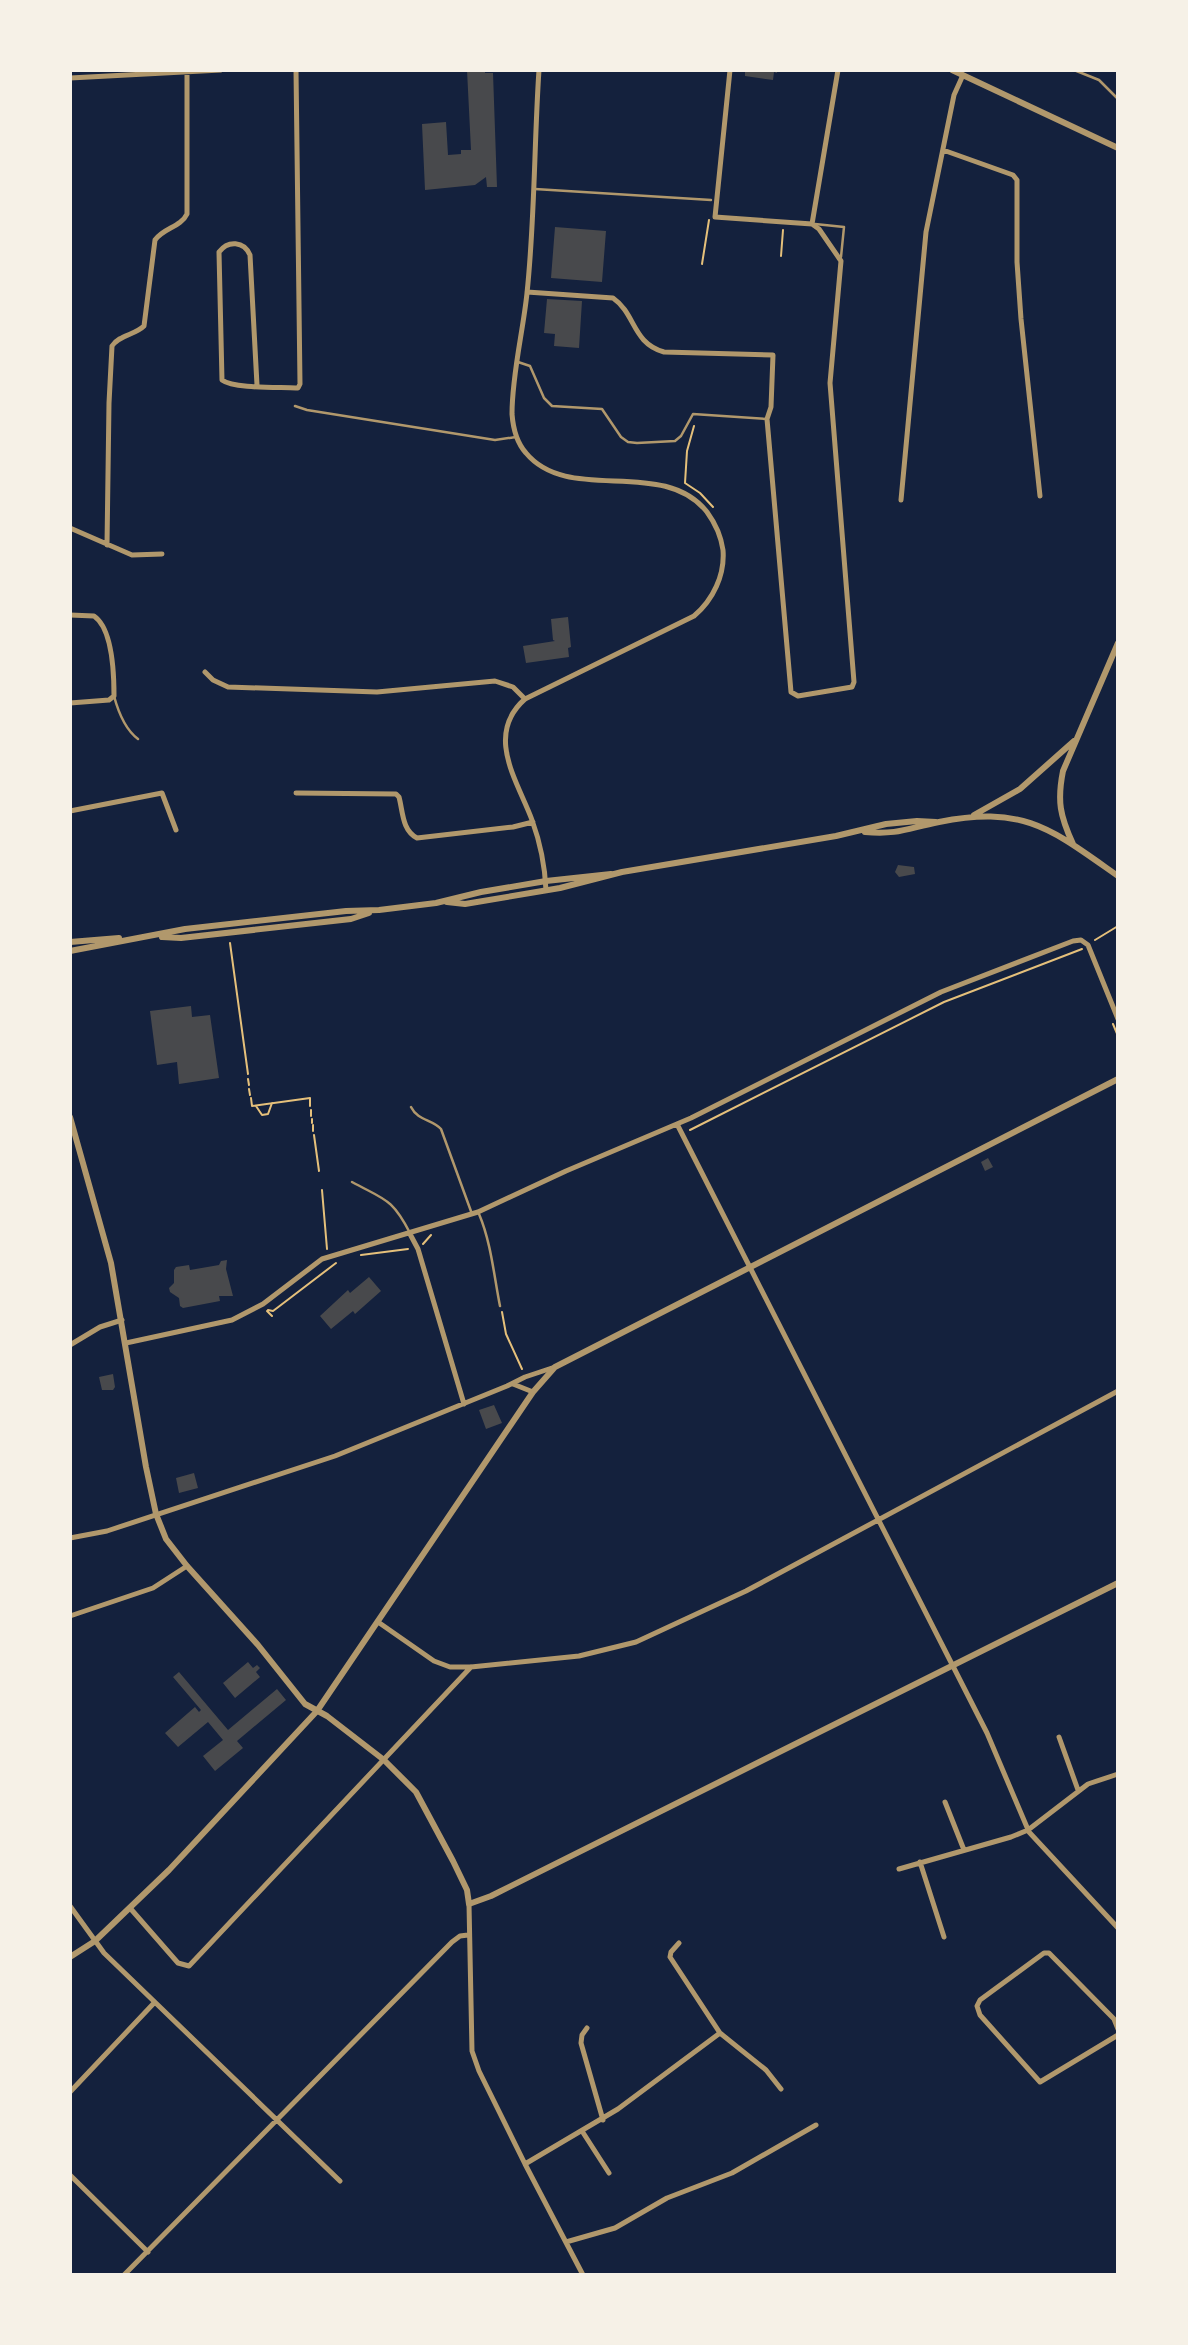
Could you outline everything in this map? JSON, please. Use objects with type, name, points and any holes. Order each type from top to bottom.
[{"type":"street","points":[[70,78],[222,70]]},
{"type":"street","points":[[257,385],[250,254],[247,247],[241,244],[228,245],[219,251],[220,375],[227,383],[296,388],[300,384],[296,70]]},
{"type":"street","points":[[539,70],[535,189],[527,292],[512,410],[517,437],[531,459],[562,475],[636,482],[683,492],[704,509],[715,523],[723,556],[718,583],[707,602],[694,616],[525,699],[511,719],[505,751],[512,775],[533,822],[546,890]]},
{"type":"street","points":[[527,292],[613,298],[624,308],[642,341],[663,352],[773,355],[771,407],[767,419],[791,692],[798,696],[852,687],[854,684],[830,383],[841,261],[819,229],[812,224],[712,218],[730,70]]},
{"type":"street","points":[[812,224],[838,70]]},
{"type":"street","points":[[952,70],[1118,148]]},
{"type":"street","points":[[107,545],[108,403],[112,346],[115,341],[144,326],[155,240],[184,220],[187,214],[187,73]]},
{"type":"street","points":[[901,500],[926,232],[954,95],[963,75]]},
{"type":"street","points":[[943,150],[1013,175],[1018,182],[1019,297],[1040,496]]},
{"type":"street","points":[[70,528],[132,555],[162,554]]},
{"type":"street","points":[[70,615],[94,616],[104,628],[112,664],[114,696],[109,700],[70,703]]},
{"type":"street","points":[[1074,845],[1062,819],[1058,793],[1063,771],[1118,643]]},
{"type":"street","points":[[205,672],[213,680],[228,687],[377,692],[494,681],[513,687],[525,699]]},
{"type":"street","points":[[972,816],[1020,789],[1076,740]]},
{"type":"street","points":[[70,811],[162,793],[176,830]]},
{"type":"street","points":[[296,793],[396,794],[406,828],[417,838],[513,827],[533,822]]},
{"type":"street","points":[[70,950],[214,925],[445,902],[470,894],[546,881],[611,874],[859,832],[888,835],[972,816],[1006,817],[1032,823],[1074,845],[1118,876]]},
{"type":"street","points":[[445,902],[465,904],[578,885],[611,874]]},
{"type":"street","points":[[70,940],[132,939]]},
{"type":"street","points":[[126,1343],[232,1320],[263,1304],[322,1259],[475,1213],[677,1124],[942,992],[1073,941],[1081,940],[1088,945],[1118,1019]]},
{"type":"street","points":[[70,1538],[107,1531],[335,1456],[555,1367],[1118,1079]]},
{"type":"street","points":[[70,1117],[104,1234],[122,1320],[146,1467],[156,1514],[166,1539],[305,1704],[384,1760],[408,1783],[424,1804],[467,1890],[471,2051],[525,2164],[583,2275]]},
{"type":"street","points":[[677,1124],[998,1756],[1028,1830],[1118,1928]]},
{"type":"street","points":[[410,1234],[418,1249],[464,1404]]},
{"type":"street","points":[[70,1345],[100,1327],[122,1320]]},
{"type":"street","points":[[70,1958],[95,1941],[197,1841],[317,1710],[533,1392],[555,1367]]},
{"type":"street","points":[[513,1384],[533,1392]]},
{"type":"street","points":[[379,1622],[434,1661],[450,1667],[579,1656],[636,1642],[746,1591],[1118,1391]]},
{"type":"street","points":[[70,1616],[153,1588],[187,1566]]},
{"type":"street","points":[[469,1904],[491,1896],[1118,1583]]},
{"type":"street","points":[[130,1908],[178,1963],[189,1966],[471,1667]]},
{"type":"street","points":[[1059,1737],[1078,1790]]},
{"type":"street","points":[[899,1869],[1028,1830],[1078,1790],[1118,1774]]},
{"type":"street","points":[[945,1802],[964,1850]]},
{"type":"street","points":[[920,1862],[944,1937]]},
{"type":"street","points":[[70,1906],[95,1941],[155,2003],[340,2181]]},
{"type":"street","points":[[124,2275],[452,1942],[468,1935]]},
{"type":"street","points":[[679,1943],[670,1952],[670,1957],[720,2033],[766,2070],[781,2089]]},
{"type":"street","points":[[1118,2029],[1114,2019],[1051,1953],[1044,1953],[980,2000],[976,2006],[980,2015],[1040,2082],[1118,2035]]},
{"type":"street","points":[[70,2092],[155,2003]]},
{"type":"street","points":[[587,2028],[581,2043],[603,2120]]},
{"type":"street","points":[[525,2164],[603,2120],[720,2033]]},
{"type":"street","points":[[566,2242],[615,2228],[667,2198],[732,2174],[816,2125]]},
{"type":"street","points":[[582,2131],[609,2173]]},
{"type":"street","points":[[70,2175],[148,2252]]},
{"type":"lane","points":[[1074,70],[1099,80],[1118,99]]},
{"type":"lane","points":[[535,189],[711,200]]},
{"type":"lane","points":[[812,224],[844,227],[841,261]]},
{"type":"lane","points":[[518,362],[530,366],[547,402],[559,407],[602,409],[621,437],[628,442],[673,442],[681,436],[693,414],[767,419]]},
{"type":"lane","points":[[295,406],[495,440],[517,437]]},
{"type":"lane","points":[[114,696],[122,716],[138,739]]},
{"type":"lane","points":[[411,1107],[418,1117],[436,1124],[441,1129],[491,1247],[490,1257],[500,1306]]},
{"type":"lane","points":[[352,1182],[392,1204],[410,1234]]},
{"type":"path","points":[[702,264],[712,218]]},
{"type":"path","points":[[781,256],[784,222]]},
{"type":"path","points":[[693,430],[687,450],[685,483],[700,493],[714,508]]},
{"type":"path","points":[[230,943],[248,1074]]},
{"type":"path","points":[[248,1079],[249,1085]]},
{"type":"path","points":[[249,1089],[252,1106],[310,1098],[310,1106]]},
{"type":"path","points":[[256,1105],[262,1115],[268,1114],[272,1103]]},
{"type":"path","points":[[311,1110],[319,1171]]},
{"type":"path","points":[[322,1190],[326,1247],[330,1257]]},
{"type":"path","points":[[500,1306],[506,1334],[523,1373]]},
{"type":"building","points":[[467,70],[493,73],[497,187],[487,187],[486,177],[475,185],[425,190],[422,124],[446,122],[448,155],[461,154],[461,150],[471,150]]},
{"type":"building","points":[[745,70],[777,70],[777,73],[774,72],[773,80],[745,76]]},
{"type":"building","points":[[555,227],[606,231],[602,282],[551,278]]},
{"type":"building","points":[[547,299],[582,301],[579,348],[554,346],[555,334],[544,333]]},
{"type":"building","points":[[568,617],[571,647],[568,648],[569,657],[526,663],[523,646],[555,641],[551,619]]},
{"type":"building","points":[[898,865],[914,867],[915,874],[899,877],[895,872]]},
{"type":"building","points":[[191,1006],[192,1017],[210,1015],[219,1078],[179,1084],[177,1062],[157,1065],[150,1011]]},
{"type":"building","points":[[988,1158],[993,1167],[985,1171],[981,1162]]},
{"type":"building","points":[[227,1260],[226,1269],[233,1296],[219,1296],[220,1301],[183,1308],[180,1306],[179,1298],[170,1292],[169,1288],[174,1283],[176,1267],[189,1265],[190,1270],[219,1265],[221,1261]]},
{"type":"building","points":[[369,1277],[381,1291],[355,1314],[353,1311],[331,1329],[320,1316],[348,1290],[350,1293]]},
{"type":"building","points":[[113,1374],[113,1390],[102,1390],[99,1377]]},
{"type":"building","points":[[494,1405],[502,1423],[486,1429],[479,1410]]},
{"type":"building","points":[[194,1473],[198,1488],[179,1493],[176,1478]]},
{"type":"building","points":[[248,1662],[253,1668],[257,1665],[260,1668],[256,1672],[260,1677],[235,1698],[223,1683]]},
{"type":"building","points":[[179,1672],[228,1730],[277,1689],[286,1700],[237,1741],[243,1748],[215,1771],[203,1756],[223,1740],[208,1722],[178,1747],[165,1733],[195,1707],[199,1712],[201,1710],[173,1677]]}]
